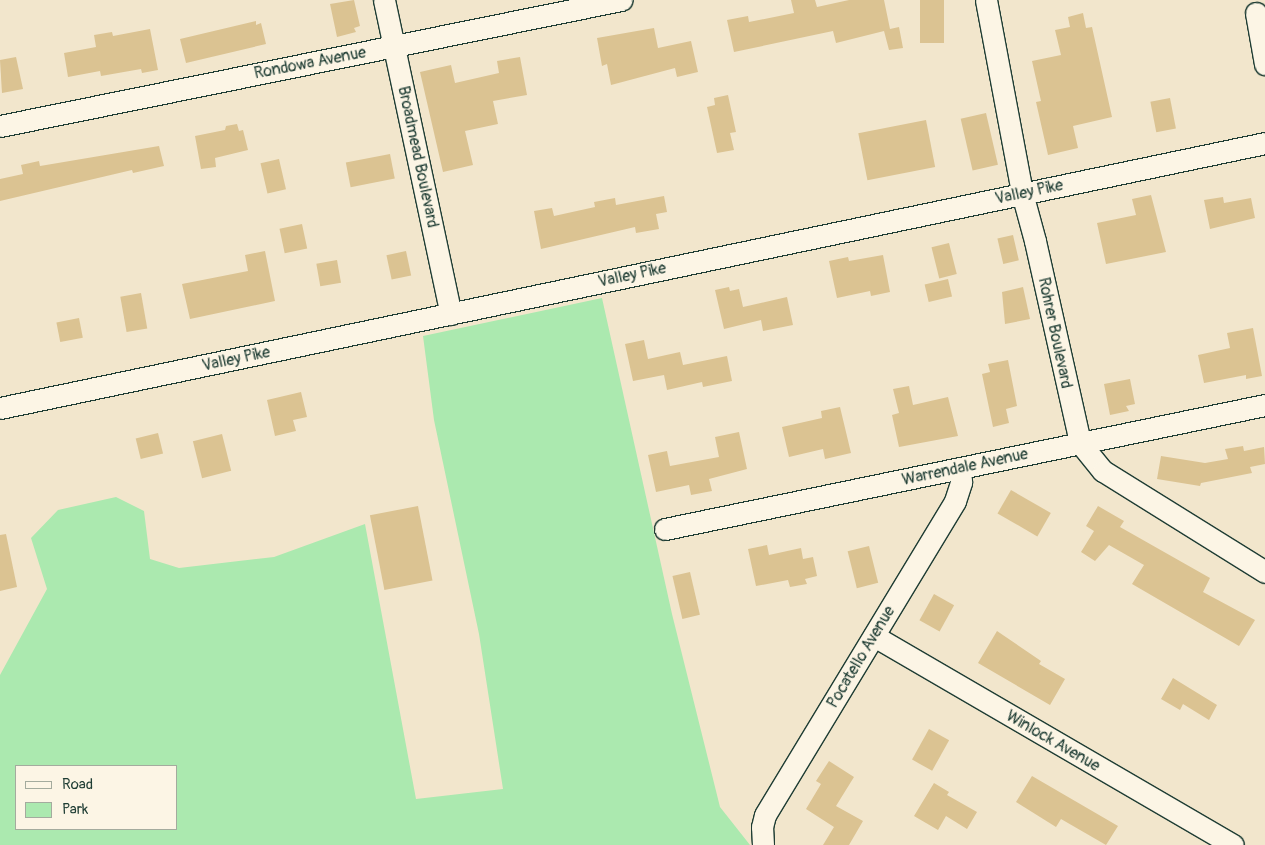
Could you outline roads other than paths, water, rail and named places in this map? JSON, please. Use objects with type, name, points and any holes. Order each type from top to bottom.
[{"type":"street","name":"Broadmead Boulevard","points":[[384,0],[451,314]]},
{"type":"street","name":"Rondowa Avenue","points":[[0,126],[621,0]]},
{"type":"street","name":"Rohrer Boulevard","points":[[986,0],[1022,193],[1035,241],[1080,443],[1103,471],[1265,572]]},
{"type":"street","points":[[1256,13],[1265,64]]},
{"type":"street","name":"Valley Pike","points":[[0,408],[1265,143]]},
{"type":"street","name":"Warrendale Avenue","points":[[665,529],[1265,405]]},
{"type":"street","name":"Pocatello Avenue","points":[[763,845],[762,827],[765,815],[955,501],[961,482],[960,468]]},
{"type":"street","name":"Winlock Avenue","points":[[874,636],[1233,845]]}]
